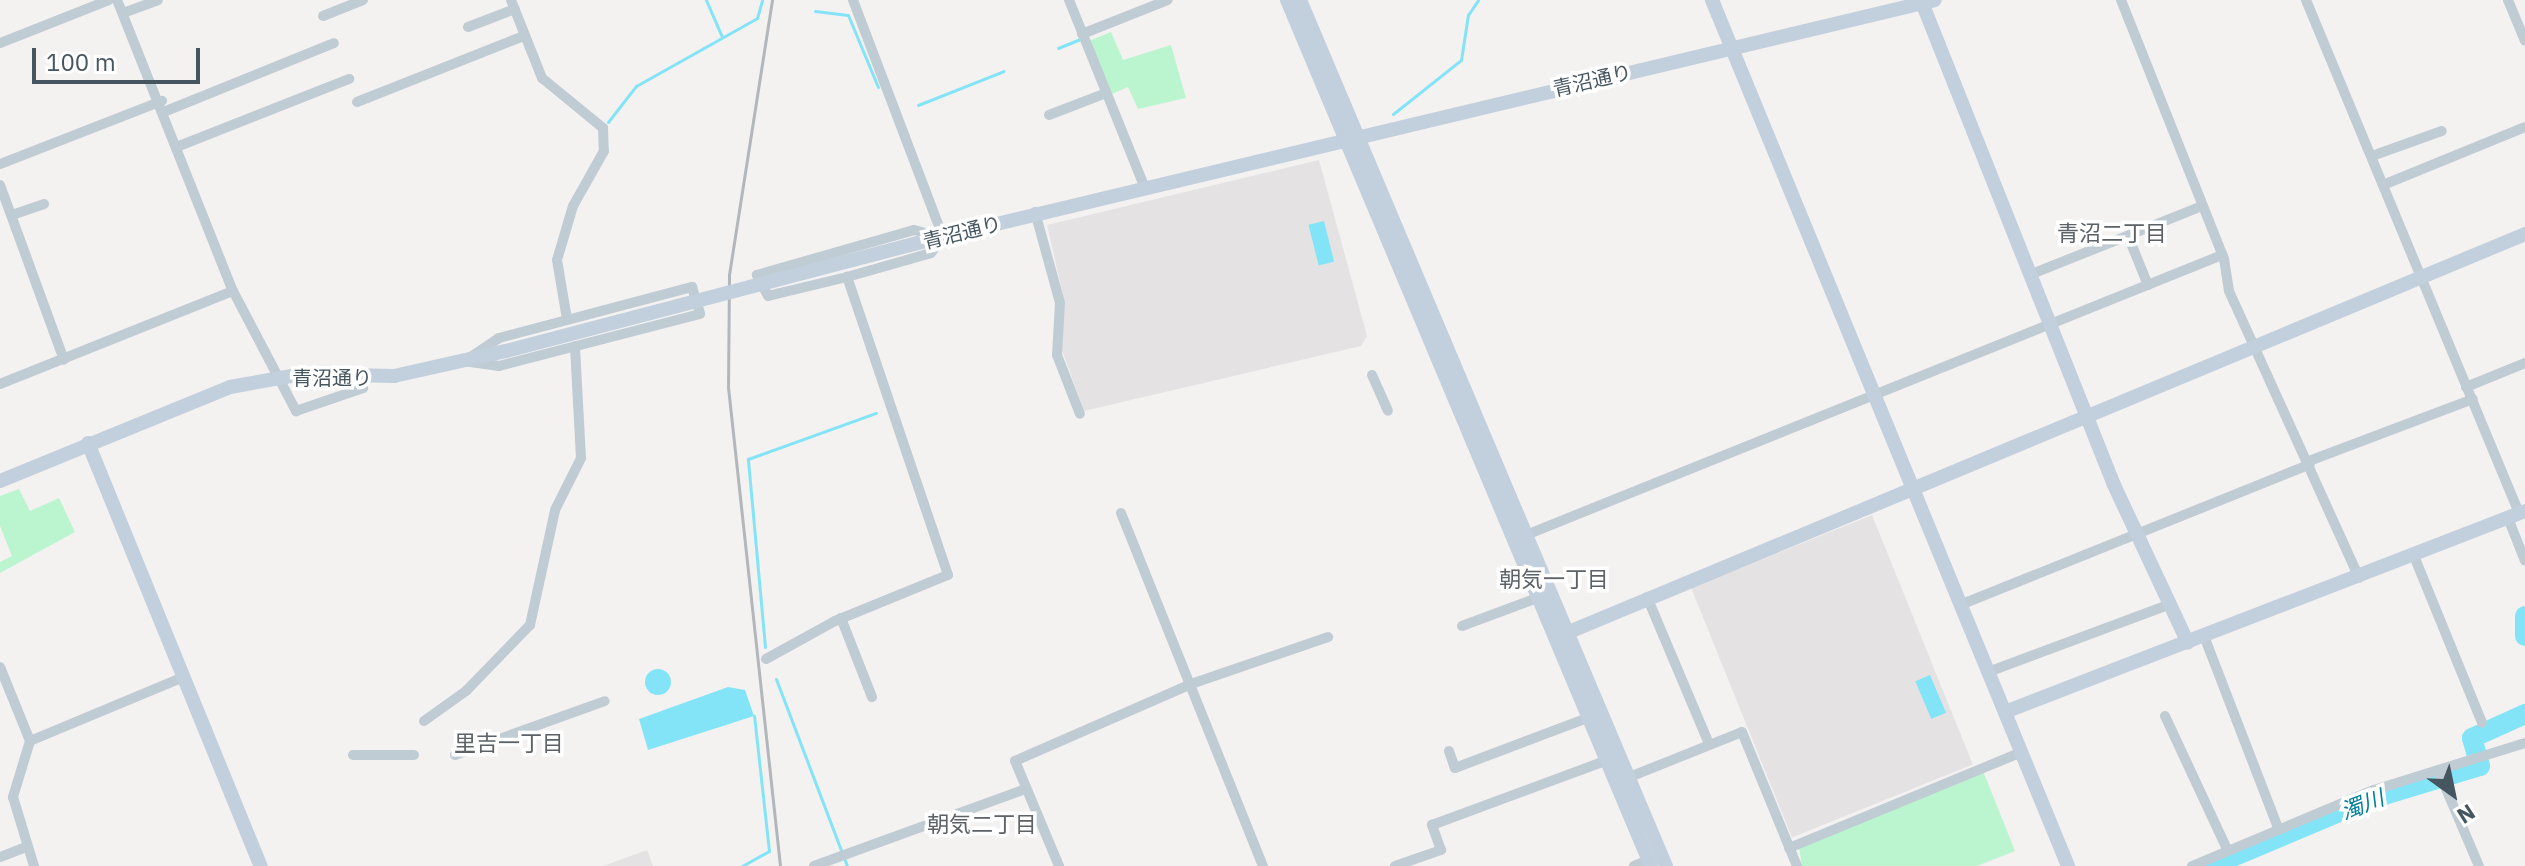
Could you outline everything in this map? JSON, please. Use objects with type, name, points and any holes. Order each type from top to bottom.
[{"type":"street","points":[[0,43],[109,0]]},
{"type":"street","points":[[117,0],[164,106],[233,291],[296,411],[363,388],[363,377]]},
{"type":"street","points":[[123,13],[158,0]]},
{"type":"street","points":[[323,16],[363,0]]},
{"type":"street","points":[[853,0],[943,237]]},
{"type":"street","points":[[1069,0],[1144,186]]},
{"type":"street","points":[[1082,34],[1168,0]]},
{"type":"street","points":[[1287,0],[1350,136],[1623,779],[1666,866]]},
{"type":"street","points":[[1300,0],[1350,136]]},
{"type":"street","points":[[1712,0],[2068,866]]},
{"type":"street","points":[[2121,0],[2222,255],[2229,291],[2310,463],[2359,578]]},
{"type":"street","points":[[2306,0],[2372,156],[2418,280],[2473,399],[2518,514],[2525,561]]},
{"type":"street","points":[[2508,0],[2525,41]]},
{"type":"street","points":[[1926,1],[2049,326],[2188,643]]},
{"type":"street","name":"青沼通り","points":[[0,481],[204,395],[277,377],[363,377],[465,361],[1035,212],[1926,1]]},
{"type":"street","points":[[468,27],[513,5],[542,78],[603,128],[604,151],[573,206],[557,260],[567,319]]},
{"type":"street","points":[[357,102],[524,36]]},
{"type":"street","points":[[0,164],[334,43]]},
{"type":"street","points":[[179,146],[349,79]]},
{"type":"street","points":[[1049,115],[1106,93]]},
{"type":"street","points":[[2383,185],[2525,127]]},
{"type":"street","points":[[2372,156],[2442,131]]},
{"type":"street","points":[[0,185],[64,360]]},
{"type":"street","points":[[12,215],[44,204]]},
{"type":"street","points":[[2029,275],[2202,206]]},
{"type":"street","points":[[1035,212],[1060,303],[1057,355],[1080,414]]},
{"type":"street","points":[[914,230],[943,237],[931,253],[768,296],[757,275],[914,230]]},
{"type":"street","points":[[1563,633],[2257,349],[2525,234]]},
{"type":"street","points":[[2128,236],[2148,285]]},
{"type":"street","points":[[1522,536],[2222,255]]},
{"type":"street","points":[[766,659],[841,618],[948,575],[847,277]]},
{"type":"street","points":[[692,287],[700,314],[499,366],[465,361],[499,338],[692,287]]},
{"type":"street","points":[[0,384],[233,291]]},
{"type":"street","points":[[424,721],[466,691],[530,625],[555,510],[581,458],[575,346]]},
{"type":"street","points":[[2466,387],[2525,363]]},
{"type":"street","points":[[1372,375],[1388,411]]},
{"type":"street","points":[[1960,605],[2473,399]]},
{"type":"street","points":[[88,443],[181,678],[261,866]]},
{"type":"street","points":[[1121,513],[1263,866]]},
{"type":"street","points":[[2005,712],[2359,578],[2518,514]]},
{"type":"street","points":[[1522,536],[1540,597],[1563,633],[1590,717],[1608,760],[1623,779],[1650,863],[1634,866]]},
{"type":"street","points":[[2414,556],[2482,723]]},
{"type":"street","points":[[1462,626],[1540,597]]},
{"type":"street","points":[[1647,597],[1709,744]]},
{"type":"street","points":[[1988,672],[2171,604]]},
{"type":"street","points":[[841,618],[872,697]]},
{"type":"street","points":[[2204,636],[2279,830]]},
{"type":"street","points":[[1059,866],[1015,761],[1191,684],[1328,637]]},
{"type":"street","points":[[0,667],[30,741],[13,797],[34,866]]},
{"type":"street","points":[[30,741],[181,678]]},
{"type":"street","points":[[455,755],[605,701]]},
{"type":"street","points":[[2165,716],[2228,851]]},
{"type":"street","points":[[1449,751],[1455,768],[1590,717]]},
{"type":"street","points":[[1623,779],[1742,732],[1797,866]]},
{"type":"street","points":[[2192,866],[2438,770],[2525,743]]},
{"type":"street","points":[[1789,848],[2022,752]]},
{"type":"street","points":[[353,755],[414,755]]},
{"type":"street","points":[[1395,866],[1441,850],[1432,825],[1608,760]]},
{"type":"street","points":[[2438,770],[2479,866]]},
{"type":"street","points":[[814,866],[1025,789]]},
{"type":"street","points":[[0,857],[26,847]]},
{"type":"shaded area","points":[[1319,160],[1367,336],[1361,346],[1084,411],[1060,345],[1065,304],[1047,225]]},
{"type":"shaded area","points":[[1872,515],[1973,764],[1792,837],[1691,588]]},
{"type":"shaded area","points":[[647,850],[653,866],[603,866]]},
{"type":"green space","points":[[1111,32],[1123,60],[1171,45],[1186,98],[1138,109],[1128,87],[1112,94],[1089,41]]},
{"type":"green space","points":[[19,489],[30,511],[59,498],[75,532],[0,573],[0,562],[12,556],[0,526],[0,496]]},
{"type":"green space","points":[[1983,771],[2015,851],[1977,866],[1802,866],[1799,847]]},
{"type":"water","points":[[1324,221],[1334,262],[1319,266],[1308,225]]},
{"type":"water","points":[[658,669],[667,673],[671,682],[667,691],[658,695],[649,691],[645,682],[649,673]]},
{"type":"water","points":[[1930,675],[1946,713],[1931,719],[1915,681]]},
{"type":"water","points":[[728,687],[745,690],[754,716],[648,750],[639,719]]},
{"type":"waterway","points":[[706,0],[722,37]]},
{"type":"waterway","points":[[608,122],[636,86],[757,18],[762,0]]},
{"type":"waterway","points":[[1393,114],[1461,60],[1468,15],[1478,0]]},
{"type":"waterway","points":[[815,11],[848,15],[878,87]]},
{"type":"waterway","points":[[1058,48],[1080,39]]},
{"type":"waterway","points":[[918,105],[1004,71]]},
{"type":"waterway","points":[[765,647],[748,459],[876,413]]},
{"type":"waterway","name":"濁川","points":[[2525,616],[2525,636]]},
{"type":"waterway","points":[[776,679],[847,866]]},
{"type":"waterway","name":"濁川","points":[[2211,866],[2368,800],[2480,766],[2472,738],[2525,714]]},
{"type":"waterway","points":[[742,866],[769,851],[754,716]]},
{"type":"railway","points":[[772,0],[729,275],[728,387],[780,866]]},
{"type":"district","name":"青沼二丁目","points":[[2112,233]]},
{"type":"district","name":"朝気一丁目","points":[[1554,579]]},
{"type":"district","name":"里吉一丁目","points":[[509,743]]},
{"type":"district","name":"朝気二丁目","points":[[982,824]]}]
